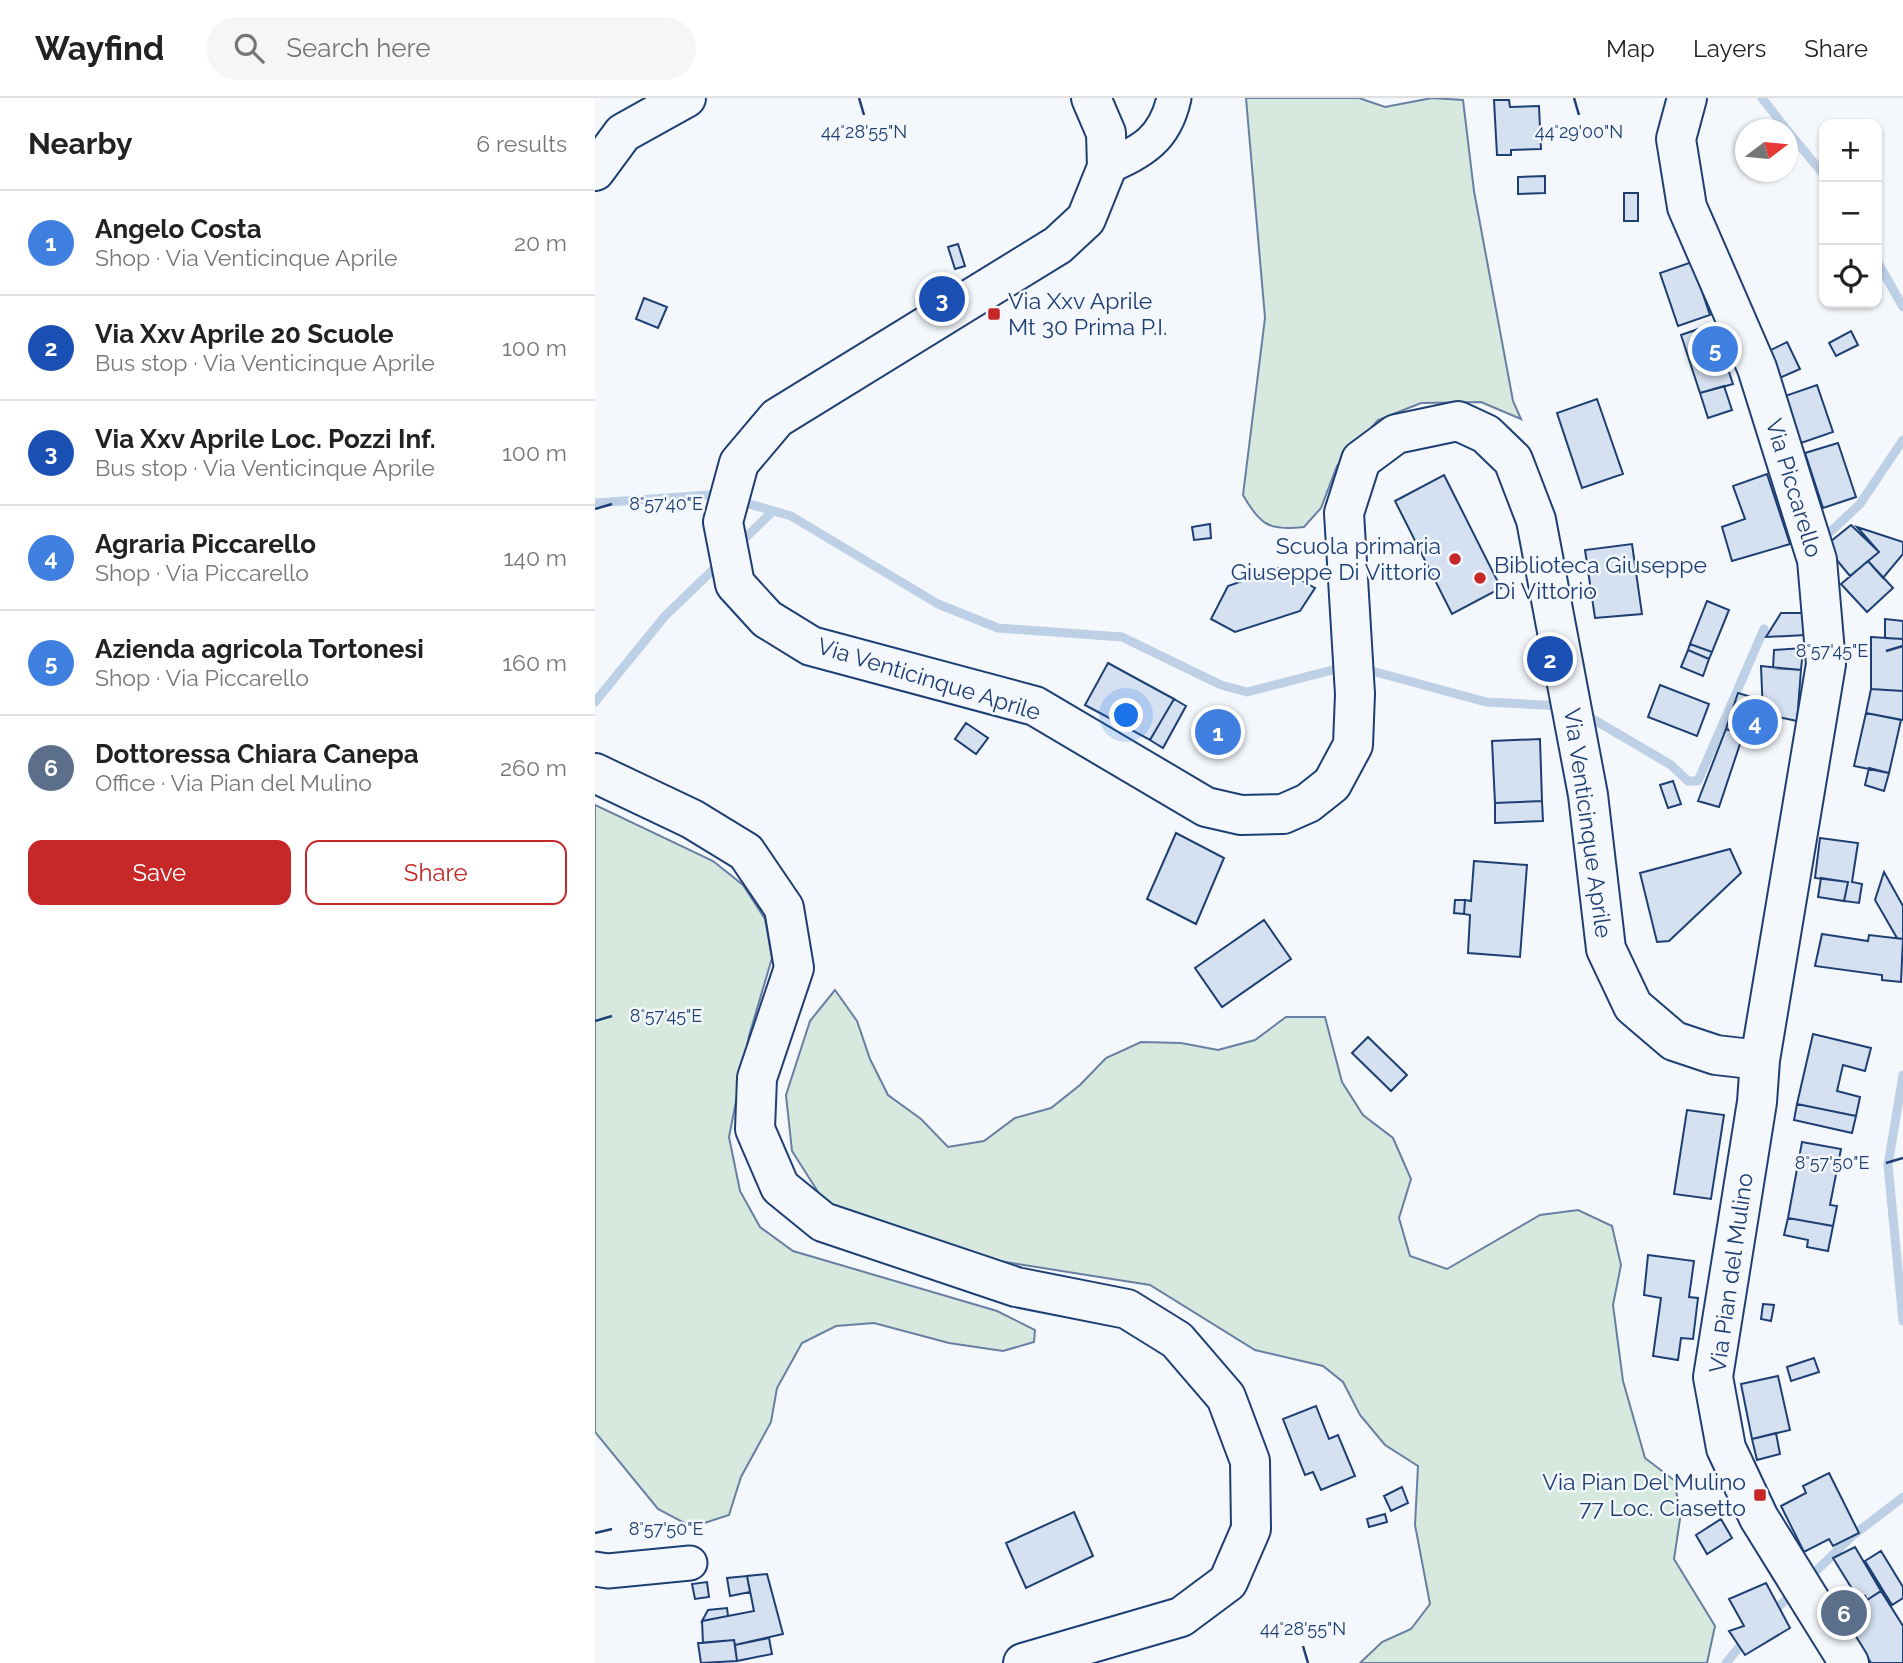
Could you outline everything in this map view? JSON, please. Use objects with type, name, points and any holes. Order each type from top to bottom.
[{"type":"main road","points":[[595,171],[623,133],[686,98]]},
{"type":"main road","name":"Via Venticinque Aprile","points":[[1091,98],[1106,133],[1107,167],[1086,219],[1058,245],[777,418],[739,463],[723,522],[735,584],[767,619],[811,646],[1035,706],[1206,807],[1241,815],[1283,814],[1308,803],[1332,784],[1353,745],[1355,694],[1344,513],[1361,460],[1396,433],[1458,421],[1476,430],[1513,460],[1536,520],[1588,795],[1606,949],[1633,1006],[1674,1041],[1716,1055],[1761,1060]]},
{"type":"main road","name":"Via Piccarello","points":[[1687,98],[1676,139],[1687,207],[1757,368],[1817,560],[1826,664],[1761,1060]]},
{"type":"main road","points":[[595,774],[692,819],[746,852],[784,908],[794,968],[757,1078],[755,1129],[780,1187],[824,1222],[1016,1287],[1127,1309],[1177,1340],[1226,1397],[1250,1461],[1251,1529],[1228,1583],[1181,1617],[1023,1663]]},
{"type":"main road","name":"Via Pian del Mulino","points":[[1761,1060],[1757,1102],[1713,1377],[1726,1448],[1759,1518],[1849,1663]]},
{"type":"street","points":[[1107,167],[1140,152],[1169,121],[1174,98]]},
{"type":"street","points":[[595,1569],[608,1571],[691,1563]]},
{"type":"shaded area","points":[[1246,98],[1359,98],[1385,107],[1432,98],[1463,100],[1474,191],[1513,401],[1521,419],[1481,402],[1421,403],[1378,420],[1337,466],[1321,508],[1304,527],[1282,528],[1267,524],[1255,513],[1243,495],[1265,318]]},
{"type":"shaded area","points":[[595,805],[713,861],[743,885],[765,919],[772,958],[749,1036],[729,1137],[740,1191],[760,1227],[793,1251],[997,1311],[1035,1330],[1034,1342],[1003,1351],[949,1343],[874,1323],[836,1326],[802,1343],[777,1388],[771,1422],[741,1477],[729,1515],[692,1527],[658,1509],[595,1432]]},
{"type":"shaded area","points":[[835,990],[857,1021],[870,1059],[888,1095],[921,1119],[948,1147],[984,1141],[1015,1118],[1051,1108],[1080,1085],[1106,1058],[1141,1042],[1181,1043],[1218,1050],[1255,1040],[1286,1017],[1325,1017],[1342,1082],[1363,1115],[1393,1138],[1411,1179],[1399,1218],[1410,1256],[1447,1269],[1540,1215],[1578,1210],[1612,1226],[1621,1265],[1613,1305],[1623,1381],[1645,1458],[1675,1481],[1680,1519],[1674,1559],[1715,1626],[1707,1663],[1360,1663],[1382,1642],[1411,1629],[1430,1604],[1415,1525],[1418,1466],[1385,1445],[1360,1415],[1343,1382],[1323,1366],[1255,1350],[1150,1285],[986,1259],[827,1206],[792,1151],[786,1095],[810,1021]]},
{"type":"building","points":[[1494,100],[1509,100],[1510,107],[1539,106],[1541,149],[1511,150],[1511,155],[1497,155]]},
{"type":"building","points":[[1545,176],[1545,193],[1518,194],[1518,177]]},
{"type":"building","points":[[1624,193],[1638,193],[1638,221],[1624,221]]},
{"type":"building","points":[[958,244],[965,266],[955,269],[948,247]]},
{"type":"building","points":[[1692,262],[1710,315],[1678,326],[1660,273]]},
{"type":"building","points":[[644,298],[667,307],[658,328],[636,319]]},
{"type":"building","points":[[1713,324],[1733,384],[1700,393],[1681,335]]},
{"type":"building","points":[[1851,331],[1858,345],[1836,356],[1829,343]]},
{"type":"building","points":[[1787,342],[1800,369],[1777,379],[1765,353]]},
{"type":"building","points":[[1817,385],[1833,432],[1801,443],[1785,396]]},
{"type":"building","points":[[1724,386],[1732,410],[1708,418],[1700,393]]},
{"type":"building","points":[[1597,399],[1623,474],[1582,488],[1557,413]]},
{"type":"building","points":[[1838,443],[1856,497],[1823,508],[1805,453]]},
{"type":"building","points":[[1767,474],[1790,544],[1732,561],[1722,527],[1745,519],[1733,486]]},
{"type":"building","name":"Scuola primaria Giuseppe Di Vittorio","points":[[1444,475],[1501,588],[1452,614],[1395,501]]},
{"type":"building","points":[[1210,524],[1211,538],[1194,540],[1192,527]]},
{"type":"building","points":[[1851,525],[1879,552],[1850,576],[1825,546]]},
{"type":"building","points":[[1857,527],[1903,542],[1903,554],[1883,578],[1868,561],[1879,552]]},
{"type":"building","points":[[1632,544],[1642,614],[1595,618],[1585,550]]},
{"type":"building","points":[[1868,561],[1893,588],[1867,612],[1841,584]]},
{"type":"building","points":[[1279,568],[1315,588],[1300,611],[1235,632],[1211,619],[1228,586]]},
{"type":"building","points":[[1707,601],[1729,610],[1712,652],[1690,644]]},
{"type":"building","points":[[1781,613],[1807,613],[1806,635],[1766,637]]},
{"type":"building","points":[[1885,619],[1903,621],[1903,639],[1885,638]]},
{"type":"building","points":[[1871,637],[1903,639],[1903,691],[1871,689]]},
{"type":"building","points":[[1690,644],[1712,652],[1709,659],[1688,650]]},
{"type":"building","points":[[1803,648],[1801,670],[1773,668],[1774,650]]},
{"type":"building","points":[[1688,650],[1709,659],[1703,676],[1681,667]]},
{"type":"building","points":[[1108,663],[1174,699],[1150,740],[1085,705]]},
{"type":"building","points":[[1761,666],[1801,670],[1797,721],[1763,714]]},
{"type":"building","points":[[1660,685],[1709,704],[1697,736],[1648,717]]},
{"type":"building","points":[[1871,689],[1903,691],[1903,720],[1866,713]]},
{"type":"building","points":[[1738,693],[1761,700],[1763,714],[1759,740],[1726,729]]},
{"type":"building","points":[[1174,699],[1186,706],[1163,748],[1150,740]]},
{"type":"building","points":[[1866,713],[1901,720],[1889,773],[1854,766]]},
{"type":"building","points":[[966,723],[988,738],[976,754],[955,739]]},
{"type":"building","points":[[1726,729],[1743,735],[1719,807],[1698,801]]},
{"type":"building","points":[[1540,739],[1542,801],[1495,803],[1492,741]]},
{"type":"building","points":[[1869,768],[1889,773],[1884,791],[1865,785]]},
{"type":"building","points":[[1673,781],[1681,804],[1668,808],[1660,785]]},
{"type":"building","points":[[1542,801],[1543,821],[1495,823],[1495,803]]},
{"type":"building","points":[[1176,833],[1224,858],[1196,924],[1147,899]]},
{"type":"building","points":[[1820,838],[1858,843],[1852,882],[1862,884],[1859,903],[1844,901],[1848,882],[1815,878]]},
{"type":"building","points":[[1730,849],[1741,873],[1669,941],[1657,942],[1640,873]]},
{"type":"building","points":[[1474,861],[1527,865],[1520,957],[1468,953],[1470,915],[1464,914],[1465,900],[1471,901]]},
{"type":"building","points":[[1884,872],[1903,906],[1903,939],[1897,938],[1875,900]]},
{"type":"building","points":[[1821,878],[1848,882],[1844,901],[1818,897]]},
{"type":"building","points":[[1455,900],[1465,900],[1464,914],[1454,913]]},
{"type":"building","points":[[1264,920],[1291,959],[1222,1007],[1195,968]]},
{"type":"building","points":[[1822,934],[1868,941],[1869,935],[1903,939],[1901,982],[1882,980],[1882,975],[1815,966]]},
{"type":"building","points":[[1813,1034],[1871,1048],[1865,1071],[1843,1065],[1837,1091],[1860,1097],[1856,1116],[1797,1104]]},
{"type":"building","points":[[1368,1037],[1407,1075],[1391,1091],[1352,1053]]},
{"type":"building","points":[[1797,1104],[1856,1116],[1852,1133],[1794,1120]]},
{"type":"building","points":[[1687,1110],[1724,1115],[1711,1199],[1674,1194]]},
{"type":"building","points":[[1802,1142],[1841,1149],[1830,1205],[1837,1206],[1833,1226],[1788,1218]]},
{"type":"building","points":[[1788,1218],[1833,1226],[1828,1251],[1807,1247],[1808,1240],[1784,1235]]},
{"type":"building","points":[[1648,1255],[1694,1261],[1689,1297],[1698,1298],[1693,1339],[1681,1338],[1678,1360],[1653,1356],[1661,1298],[1644,1295]]},
{"type":"building","points":[[1763,1304],[1774,1305],[1771,1321],[1761,1319]]},
{"type":"building","points":[[1814,1358],[1819,1372],[1791,1381],[1787,1367]]},
{"type":"building","points":[[1778,1376],[1790,1430],[1752,1439],[1741,1384]]},
{"type":"building","points":[[1316,1406],[1329,1439],[1338,1435],[1355,1476],[1321,1490],[1313,1472],[1305,1475],[1283,1419]]},
{"type":"building","points":[[1776,1433],[1780,1454],[1757,1460],[1752,1439]]},
{"type":"building","points":[[1829,1473],[1859,1533],[1833,1546],[1829,1539],[1804,1552],[1781,1506],[1806,1493],[1803,1486]]},
{"type":"building","points":[[1402,1487],[1408,1503],[1391,1511],[1384,1496]]},
{"type":"building","points":[[1074,1512],[1093,1556],[1026,1588],[1006,1543]]},
{"type":"building","points":[[1385,1514],[1387,1522],[1369,1527],[1367,1519]]},
{"type":"building","points":[[1721,1519],[1732,1538],[1707,1554],[1696,1535]]},
{"type":"building","points":[[1855,1547],[1881,1591],[1867,1600],[1865,1596],[1859,1600],[1833,1558]]},
{"type":"building","points":[[1881,1551],[1903,1587],[1903,1598],[1892,1605],[1865,1561]]},
{"type":"building","points":[[767,1574],[783,1634],[735,1645],[734,1640],[703,1643],[702,1621],[754,1611],[747,1576]]},
{"type":"building","points":[[747,1576],[750,1592],[730,1596],[727,1578]]},
{"type":"building","points":[[707,1582],[709,1597],[695,1599],[692,1584]]},
{"type":"building","points":[[1766,1583],[1790,1628],[1745,1655],[1729,1631],[1744,1626],[1729,1599]]},
{"type":"building","points":[[1881,1591],[1903,1626],[1903,1663],[1871,1663],[1839,1612],[1865,1596],[1867,1600]]},
{"type":"building","points":[[727,1608],[728,1616],[702,1621],[708,1610]]},
{"type":"building","points":[[769,1638],[772,1654],[737,1661],[735,1645]]},
{"type":"building","points":[[734,1640],[737,1661],[701,1663],[698,1643]]},
{"type":"waterway","points":[[1762,98],[1778,119]]},
{"type":"waterway","points":[[1798,143],[1819,169]]},
{"type":"waterway","points":[[1882,270],[1903,307]]},
{"type":"waterway","points":[[1828,534],[1860,504],[1903,440]]},
{"type":"waterway","points":[[595,503],[709,495],[722,497]]},
{"type":"waterway","points":[[739,501],[791,516],[938,604],[998,628],[1122,637],[1221,685],[1247,692],[1344,667]]},
{"type":"waterway","points":[[737,546],[773,511]]},
{"type":"waterway","points":[[595,702],[665,616],[720,563]]},
{"type":"waterway","points":[[1586,715],[1671,765],[1688,781],[1698,781],[1764,629]]},
{"type":"waterway","points":[[1361,668],[1486,702],[1563,706]]},
{"type":"waterway","points":[[1903,1075],[1888,1165],[1903,1321]]},
{"type":"waterway","points":[[1808,1579],[1851,1537],[1903,1497]]},
{"type":"waterway","points":[[1770,1615],[1795,1591]]},
{"type":"waterway","points":[[1726,1663],[1745,1640]]},
{"type":"place","name":"Via Xxv Aprile Loc. Pozzi Inf.","points":[[942,299]]},
{"type":"place","name":"Via Xxv Aprile Mt 30 Prima P.I.","points":[[994,314]]},
{"type":"place","name":"Azienda agricola Tortonesi","points":[[1715,349]]},
{"type":"place","name":"Scuola primaria Giuseppe Di Vittorio","points":[[1455,559]]},
{"type":"place","name":"Biblioteca Giuseppe Di Vittorio","points":[[1480,578]]},
{"type":"place","name":"Via Xxv Aprile 20 Scuole","points":[[1550,659]]},
{"type":"place","name":"Agraria Piccarello","points":[[1755,722]]},
{"type":"place","name":"Angelo Costa","points":[[1218,732]]},
{"type":"place","name":"Via Pian Del Mulino 77 Loc. Ciasetto","points":[[1760,1495]]},
{"type":"place","name":"Dottoressa Chiara Canepa","points":[[1844,1613]]}]
